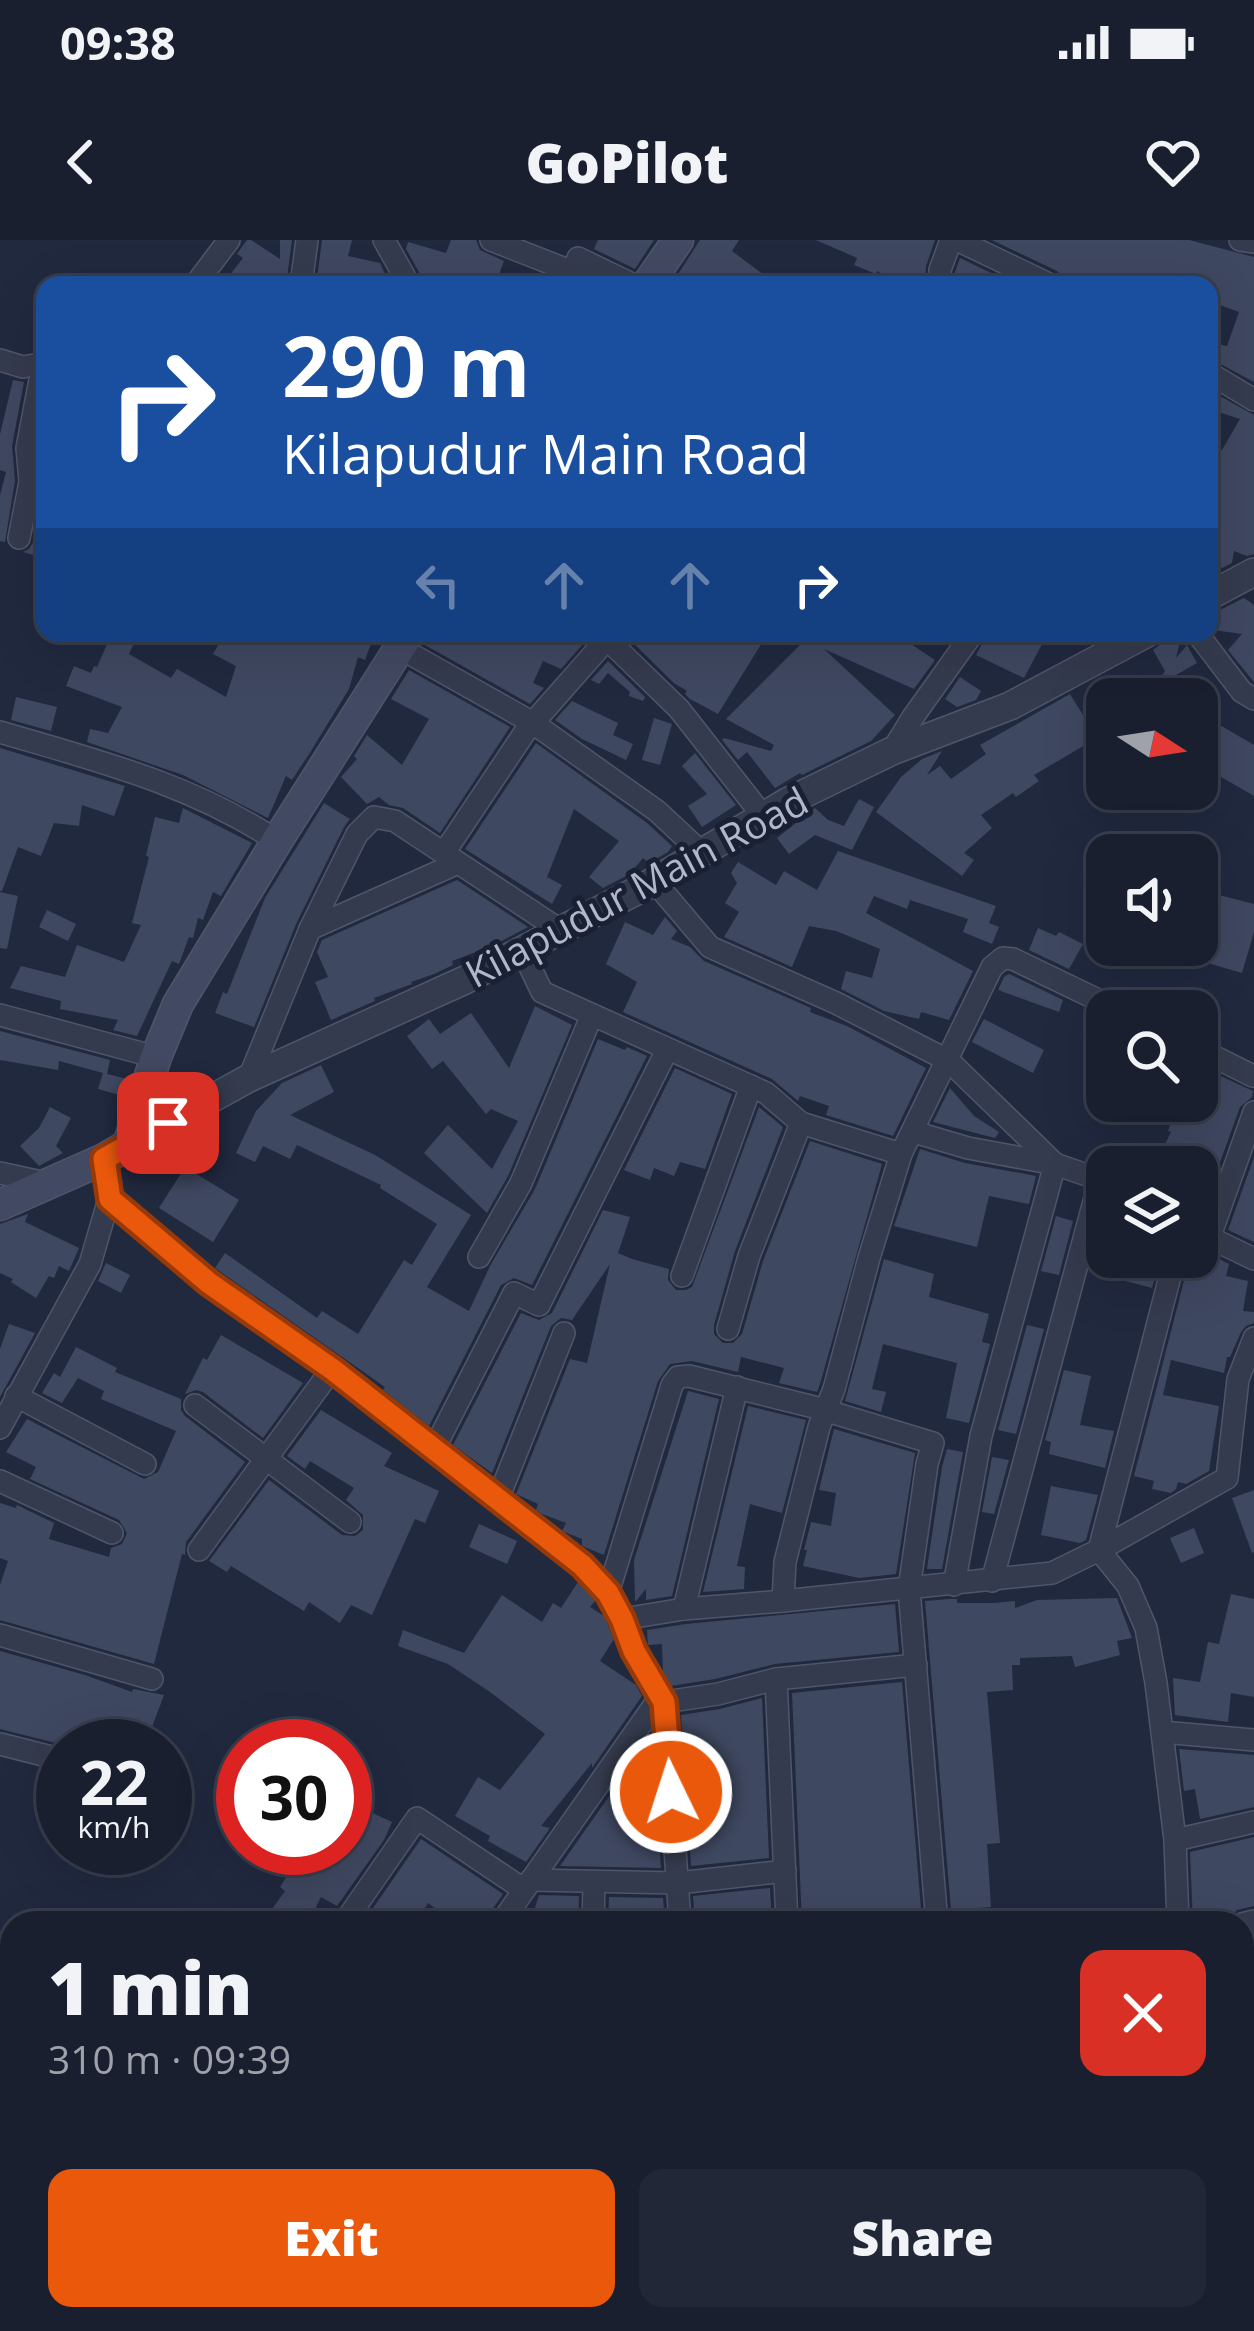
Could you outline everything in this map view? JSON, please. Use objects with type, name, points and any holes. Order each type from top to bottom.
[{"type":"main road","points":[[653,276],[678,240]]},
{"type":"main road","points":[[0,1204],[116,1152],[178,1004],[404,642]]},
{"type":"street","points":[[202,276],[229,240]]},
{"type":"street","points":[[302,276],[307,240]]},
{"type":"street","points":[[384,240],[404,276]]},
{"type":"street","points":[[940,276],[954,240],[1032,276]]},
{"type":"street","points":[[1240,240],[1254,242]]},
{"type":"street","points":[[497,241],[609,276]]},
{"type":"street","points":[[0,360],[23,367],[36,365]]},
{"type":"street","points":[[1218,378],[1254,400]]},
{"type":"street","points":[[19,538],[30,482],[28,448],[36,406]]},
{"type":"street","points":[[1218,587],[1254,572]]},
{"type":"street","points":[[407,642],[533,723],[656,811],[702,853]]},
{"type":"street","points":[[310,929],[451,858],[533,723],[604,642]]},
{"type":"street","points":[[615,642],[679,709],[764,816]]},
{"type":"street","points":[[892,751],[967,642]]},
{"type":"street","name":"Kilapudur Main Road","points":[[116,1152],[249,1078],[464,980],[892,751],[1010,706],[1130,642]]},
{"type":"street","points":[[1204,642],[1242,692],[1254,699]]},
{"type":"street","points":[[0,731],[156,779],[236,814],[277,841]]},
{"type":"street","points":[[249,1078],[310,929],[357,834],[374,818],[395,821],[560,930]]},
{"type":"street","points":[[654,881],[710,947],[949,1061],[1055,1164]]},
{"type":"street","points":[[522,950],[542,992],[766,1093],[801,1123],[901,1154]]},
{"type":"street","points":[[783,1601],[785,1562],[901,1154],[992,967],[1003,958],[1022,962],[1086,994]]},
{"type":"street","points":[[0,1015],[156,1057]]},
{"type":"street","points":[[479,1257],[521,1183],[592,1015]]},
{"type":"street","points":[[434,1449],[514,1293],[539,1305],[667,1050]]},
{"type":"street","points":[[1218,1059],[1253,1077],[1254,1057]]},
{"type":"street","points":[[682,1276],[751,1086]]},
{"type":"street","points":[[1218,1199],[1254,1112]]},
{"type":"street","points":[[728,1329],[749,1256],[801,1123]]},
{"type":"street","points":[[914,1132],[1086,1174]]},
{"type":"street","points":[[0,1429],[90,1264],[110,1199],[116,1152]]},
{"type":"street","points":[[954,1585],[981,1436],[1055,1164]]},
{"type":"street","points":[[0,1173],[46,1183]]},
{"type":"street","points":[[110,1199],[209,1283],[332,1369],[499,1499],[582,1565],[608,1593],[662,1699],[679,1911]]},
{"type":"street","points":[[992,1581],[1086,1241]]},
{"type":"street","points":[[1218,1242],[1254,1259]]},
{"type":"street","points":[[1100,1550],[1170,1278]]},
{"type":"street","points":[[499,1499],[564,1333]]},
{"type":"street","points":[[622,1619],[1052,1573],[1227,1478],[1238,1379],[1254,1338]]},
{"type":"street","points":[[199,1550],[332,1369]]},
{"type":"street","points":[[608,1593],[672,1385],[679,1377],[737,1387],[933,1443],[909,1589],[936,1911]]},
{"type":"street","points":[[684,1609],[737,1387]]},
{"type":"street","points":[[16,1396],[145,1464]]},
{"type":"street","points":[[195,1405],[350,1522]]},
{"type":"street","points":[[0,1480],[112,1533]]},
{"type":"street","points":[[1100,1550],[1128,1586],[1146,1628],[1175,1840],[1178,1911]]},
{"type":"street","points":[[0,1635],[152,1679]]},
{"type":"street","points":[[509,1911],[662,1699],[718,1694],[776,1679],[916,1665]]},
{"type":"street","points":[[776,1679],[787,1911]]},
{"type":"street","points":[[1162,1732],[1254,1740]]},
{"type":"street","points":[[0,1744],[36,1753]]},
{"type":"street","points":[[352,1911],[417,1818],[527,1884],[678,1883],[785,1871]]},
{"type":"street","points":[[1175,1840],[1254,1822]]},
{"type":"street","points":[[593,1911],[594,1883]]},
{"type":"building","points":[[251,240],[280,259],[280,240],[292,240],[287,276],[229,276],[243,258],[237,254]]},
{"type":"building","points":[[322,240],[352,240],[348,256],[380,263],[386,276],[317,276]]},
{"type":"building","points":[[451,240],[476,240],[480,250],[504,261],[498,276],[420,276],[406,249],[408,242],[446,253]]},
{"type":"building","points":[[598,240],[654,240],[635,269],[594,249]]},
{"type":"building","points":[[700,240],[739,240],[732,251],[764,275],[729,273],[677,276]]},
{"type":"building","points":[[816,240],[935,240],[925,276],[876,274],[854,265],[857,258]]},
{"type":"building","points":[[992,240],[1189,240],[1254,257],[1254,382],[1218,363],[1218,344],[1227,346],[1239,312],[1218,304],[1218,276],[1062,276]]},
{"type":"building","points":[[960,258],[997,276],[955,276]]},
{"type":"building","points":[[13,380],[24,382],[12,446],[15,481],[5,542],[0,541],[0,495],[6,472],[0,470],[0,434]]},
{"type":"building","points":[[1218,395],[1254,415],[1254,554],[1234,551],[1232,563],[1222,568],[1218,567],[1218,449],[1222,450],[1240,419],[1218,412]]},
{"type":"building","points":[[36,531],[36,556],[23,552],[29,549]]},
{"type":"building","points":[[1244,598],[1254,605],[1254,682],[1228,650],[1242,634],[1218,631],[1218,611]]},
{"type":"building","points":[[108,642],[135,642],[129,654],[171,678],[177,669],[226,697],[236,666],[213,654],[220,642],[372,642],[365,660],[358,657],[349,689],[292,780],[286,776],[268,818],[183,775],[87,742],[90,729],[108,733],[122,707],[66,686],[74,666],[91,673]]},
{"type":"building","points":[[585,642],[561,669],[543,661],[533,683],[544,688],[530,704],[425,645]]},
{"type":"building","points":[[632,642],[762,642],[718,714],[690,699]]},
{"type":"building","points":[[803,642],[908,642],[935,660],[914,689],[824,649],[895,715],[871,741],[775,788],[747,752],[738,760],[722,740],[771,751],[774,745],[726,719]]},
{"type":"building","points":[[983,642],[1043,642],[1024,678],[976,655]]},
{"type":"building","points":[[1162,642],[1180,642],[1176,658],[1187,645],[1197,663],[1171,678],[1160,678],[1165,671],[1153,650]]},
{"type":"building","points":[[608,661],[645,697],[643,701],[629,696],[608,673],[599,684],[591,680]]},
{"type":"building","points":[[409,670],[510,727],[440,833],[379,797],[367,804],[341,777],[357,759],[354,756],[367,735],[402,765],[429,719],[391,699]]},
{"type":"building","points":[[960,677],[981,691],[976,700],[957,707],[945,699]]},
{"type":"building","points":[[1070,694],[1086,720],[1086,744],[1034,775],[1039,781],[1016,797],[1013,793],[981,815],[992,828],[964,853],[974,860],[962,876],[876,812],[901,777],[922,759],[942,751],[927,775],[940,766],[951,779],[986,754],[980,745]]},
{"type":"building","points":[[16,697],[57,707],[51,731],[11,720]]},
{"type":"building","points":[[572,701],[618,723],[613,735],[633,744],[626,760],[555,720]]},
{"type":"building","points":[[654,718],[672,724],[660,765],[642,760]]},
{"type":"building","points":[[1218,724],[1254,745],[1254,796],[1218,775]]},
{"type":"building","points":[[536,743],[647,823],[672,846],[668,852],[649,863],[643,858],[630,874],[603,888],[589,877],[619,841],[574,809],[547,877],[562,885],[552,904],[465,849]]},
{"type":"building","points":[[0,748],[125,786],[114,816],[82,805],[79,826],[54,823],[41,856],[18,847],[2,891],[0,891]]},
{"type":"building","points":[[695,753],[736,805],[702,827],[688,806],[707,794],[682,766]]},
{"type":"building","points":[[859,799],[874,807],[852,850],[815,835],[789,854],[777,838],[815,808],[844,826]]},
{"type":"building","points":[[324,803],[350,819],[297,922],[254,1027],[215,1013],[265,898]]},
{"type":"building","points":[[183,808],[252,843],[221,896],[213,892],[203,920],[198,918],[179,964],[172,961],[137,1036],[113,1030],[118,1020],[60,1009],[61,1001],[10,988],[21,966],[65,977],[77,945],[124,962],[141,925],[132,923],[155,817],[179,823]]},
{"type":"building","points":[[838,851],[996,906],[989,923],[999,927],[992,944],[963,932],[968,919],[910,900],[907,909],[874,896],[866,913],[973,971],[949,1020],[921,1012],[919,1019],[884,1011],[841,989],[846,971],[872,978],[880,949],[836,931],[809,926],[792,967],[724,937],[739,912],[725,903],[737,883],[731,873],[738,862],[776,885],[784,871],[817,890]]},
{"type":"building","points":[[457,880],[528,927],[331,1020],[315,982],[328,977],[317,952],[322,940]]},
{"type":"building","points":[[0,892],[18,896],[7,949],[0,948]]},
{"type":"building","points":[[1218,895],[1254,904],[1254,932],[1242,973],[1218,966]]},
{"type":"building","points":[[47,910],[76,924],[68,941],[39,927]]},
{"type":"building","points":[[665,917],[677,931],[671,939],[690,947],[704,961],[811,1008],[810,1012],[926,1068],[893,1136],[826,1115],[829,1106],[800,1096],[798,1101],[772,1079],[623,1012],[637,982],[606,964],[625,922],[653,935]]},
{"type":"building","points":[[1038,928],[1083,944],[1069,969],[1029,950]]},
{"type":"building","points":[[1009,974],[1063,1000],[1059,1012],[998,990]]},
{"type":"building","points":[[535,1006],[572,1025],[508,1176],[487,1213],[424,1153],[448,1125],[492,1169],[518,1121],[491,1109],[486,1114],[443,1061],[432,1069],[407,1036],[429,1019],[440,1034],[471,1013],[509,1068]]},
{"type":"building","points":[[984,1019],[1044,1050],[1033,1073],[972,1042]]},
{"type":"building","points":[[0,1031],[110,1060],[107,1074],[127,1079],[123,1096],[98,1089],[103,1073],[59,1061],[58,1070],[0,1060]]},
{"type":"building","points":[[598,1039],[647,1056],[532,1285],[514,1278],[501,1285],[429,1426],[385,1387],[215,1268],[225,1253],[317,1318],[322,1311],[358,1334],[404,1260],[412,1265],[437,1224],[381,1185],[297,1145],[290,1159],[263,1146],[255,1162],[236,1153],[256,1111],[282,1083],[321,1065],[334,1092],[290,1115],[375,1155],[471,1215],[427,1287],[469,1311],[535,1189]]},
{"type":"building","points":[[675,1068],[732,1094],[705,1169],[680,1162],[674,1176],[654,1168],[650,1180],[624,1170]]},
{"type":"building","points":[[1218,1075],[1253,1091],[1240,1107],[1218,1168],[1218,1146],[1164,1146],[1171,1122],[1218,1122]]},
{"type":"building","points":[[950,1088],[974,1116],[999,1132],[995,1138],[933,1122]]},
{"type":"building","points":[[50,1107],[71,1118],[56,1146],[63,1153],[39,1166],[20,1146],[39,1128]]},
{"type":"building","points":[[759,1107],[783,1127],[735,1251],[714,1325],[714,1334],[723,1343],[733,1343],[742,1334],[763,1261],[810,1141],[882,1164],[820,1384],[817,1392],[779,1383],[784,1368],[741,1357],[738,1372],[692,1361],[670,1364],[658,1381],[604,1555],[582,1546],[582,1539],[562,1531],[566,1523],[542,1514],[536,1510],[538,1504],[516,1494],[570,1359],[587,1363],[610,1264],[572,1320],[561,1318],[551,1326],[492,1473],[453,1445],[521,1313],[539,1320],[552,1313],[603,1210],[630,1217],[618,1253],[669,1269],[668,1280],[676,1290],[692,1287]]},
{"type":"building","points":[[920,1149],[1036,1176],[1029,1204],[989,1196],[977,1247],[894,1226]]},
{"type":"building","points":[[1254,1157],[1254,1242],[1228,1230]]},
{"type":"building","points":[[185,1167],[239,1200],[213,1242],[159,1208]]},
{"type":"building","points":[[28,1214],[25,1222],[79,1248],[69,1271],[59,1266],[36,1298],[0,1273],[0,1224]]},
{"type":"building","points":[[1056,1216],[1073,1221],[1059,1275],[1041,1271]]},
{"type":"building","points":[[1218,1258],[1229,1264],[1226,1276],[1248,1281],[1243,1311],[1254,1312],[1254,1323],[1241,1332],[1224,1373],[1171,1360],[1163,1395],[1219,1406],[1209,1471],[1186,1484],[1178,1482],[1171,1493],[1152,1489],[1154,1481],[1134,1476],[1185,1278],[1218,1278]]},
{"type":"building","points":[[884,1259],[934,1274],[929,1297],[989,1314],[982,1342],[990,1344],[969,1423],[946,1418],[957,1363],[883,1344],[872,1389],[886,1392],[881,1412],[845,1401]]},
{"type":"building","points":[[106,1263],[130,1275],[121,1293],[98,1281]]},
{"type":"building","points":[[1114,1278],[1155,1278],[1152,1288]]},
{"type":"building","points":[[9,1324],[35,1333],[0,1397],[0,1349]]},
{"type":"building","points":[[1027,1325],[1044,1329],[1016,1434],[998,1430]]},
{"type":"building","points":[[221,1335],[303,1383],[263,1438],[203,1392],[185,1394]]},
{"type":"building","points":[[76,1347],[117,1368],[115,1372],[181,1399],[185,1416],[245,1462],[186,1542],[154,1664],[0,1620],[0,1585],[8,1561],[0,1558],[0,1503],[17,1505],[54,1523],[49,1539],[109,1557],[111,1548],[122,1544],[127,1533],[119,1520],[30,1479],[36,1467],[6,1452],[27,1419],[144,1479],[158,1472],[176,1431],[101,1399],[104,1391],[78,1378],[62,1403],[42,1393],[54,1373],[60,1377]]},
{"type":"building","points":[[1064,1370],[1091,1376],[1080,1425],[1114,1431],[1105,1468],[1049,1454],[1051,1442],[1045,1440]]},
{"type":"building","points":[[688,1391],[719,1399],[672,1596],[646,1600],[646,1589],[635,1602],[634,1560]]},
{"type":"building","points":[[748,1406],[806,1420],[782,1513],[750,1504],[737,1566],[745,1567],[744,1589],[703,1592]]},
{"type":"building","points":[[321,1410],[392,1453],[384,1466],[439,1491],[425,1523],[415,1519],[372,1615],[351,1605],[340,1623],[309,1602],[304,1611],[231,1566],[227,1572],[209,1561],[269,1480],[342,1535],[355,1536],[363,1530],[363,1515],[346,1500],[354,1488],[310,1461],[305,1469],[287,1456]]},
{"type":"building","points":[[834,1429],[915,1453],[896,1574],[859,1578],[803,1566],[811,1522],[831,1526],[836,1493],[819,1490]]},
{"type":"building","points":[[947,1449],[963,1452],[942,1569],[927,1569],[942,1467]]},
{"type":"building","points":[[992,1457],[1009,1460],[994,1514],[982,1512]]},
{"type":"building","points":[[1051,1486],[1098,1495],[1086,1540],[1080,1543],[1041,1535]]},
{"type":"building","points":[[1254,1490],[1254,1552],[1252,1553],[1232,1498]]},
{"type":"building","points":[[479,1524],[517,1541],[507,1564],[469,1547]]},
{"type":"building","points":[[1194,1528],[1204,1553],[1181,1563],[1170,1538]]},
{"type":"building","points":[[578,1582],[595,1601],[590,1607],[604,1616],[614,1639],[600,1661],[636,1685],[642,1696],[592,1768],[592,1763],[541,1826],[550,1828],[526,1862],[455,1816],[478,1777],[500,1790],[545,1734],[448,1664],[398,1646],[403,1630],[464,1653],[502,1595],[542,1622],[553,1603],[561,1608]]},
{"type":"building","points":[[1231,1594],[1254,1599],[1254,1697],[1231,1693],[1228,1722],[1175,1715],[1173,1678],[1200,1682],[1208,1642],[1219,1644]]},
{"type":"building","points":[[1117,1598],[1132,1638],[1117,1641],[1120,1655],[1075,1667],[1072,1656],[1020,1658],[1020,1665],[1012,1665],[1013,1690],[987,1692],[1000,1843],[987,1844],[991,1907],[951,1910],[925,1601],[1015,1601],[1015,1608],[1037,1600]]},
{"type":"building","points":[[895,1604],[899,1652],[775,1664],[671,1686],[663,1672],[662,1644],[648,1645],[647,1630]]},
{"type":"building","points":[[0,1651],[132,1692],[164,1695],[155,1719],[36,1719],[36,1738],[0,1729]]},
{"type":"building","points":[[902,1682],[921,1911],[801,1911],[792,1693]]},
{"type":"building","points":[[762,1698],[769,1858],[691,1866],[681,1715]]},
{"type":"building","points":[[653,1740],[661,1868],[560,1866],[648,1741]]},
{"type":"building","points":[[1179,1749],[1254,1755],[1254,1807],[1200,1819],[1195,1789],[1184,1791]]},
{"type":"building","points":[[372,1813],[392,1822],[372,1857]]},
{"type":"building","points":[[1254,1837],[1254,1906],[1192,1911],[1190,1852]]},
{"type":"building","points":[[421,1839],[503,1894],[491,1911],[439,1911],[428,1903],[423,1911],[371,1911]]},
{"type":"building","points":[[288,1875],[359,1875],[337,1906],[321,1897],[314,1911],[271,1911],[285,1891],[280,1887]]},
{"type":"building","points":[[770,1888],[771,1911],[694,1911],[693,1896]]},
{"type":"building","points":[[539,1895],[579,1896],[578,1911],[534,1911]]},
{"type":"building","points":[[609,1897],[663,1898],[664,1911],[608,1911]]},
{"type":"route","points":[[168,1123],[104,1159],[110,1199],[209,1283],[332,1369],[582,1565],[608,1593],[664,1702],[671,1792]]}]
